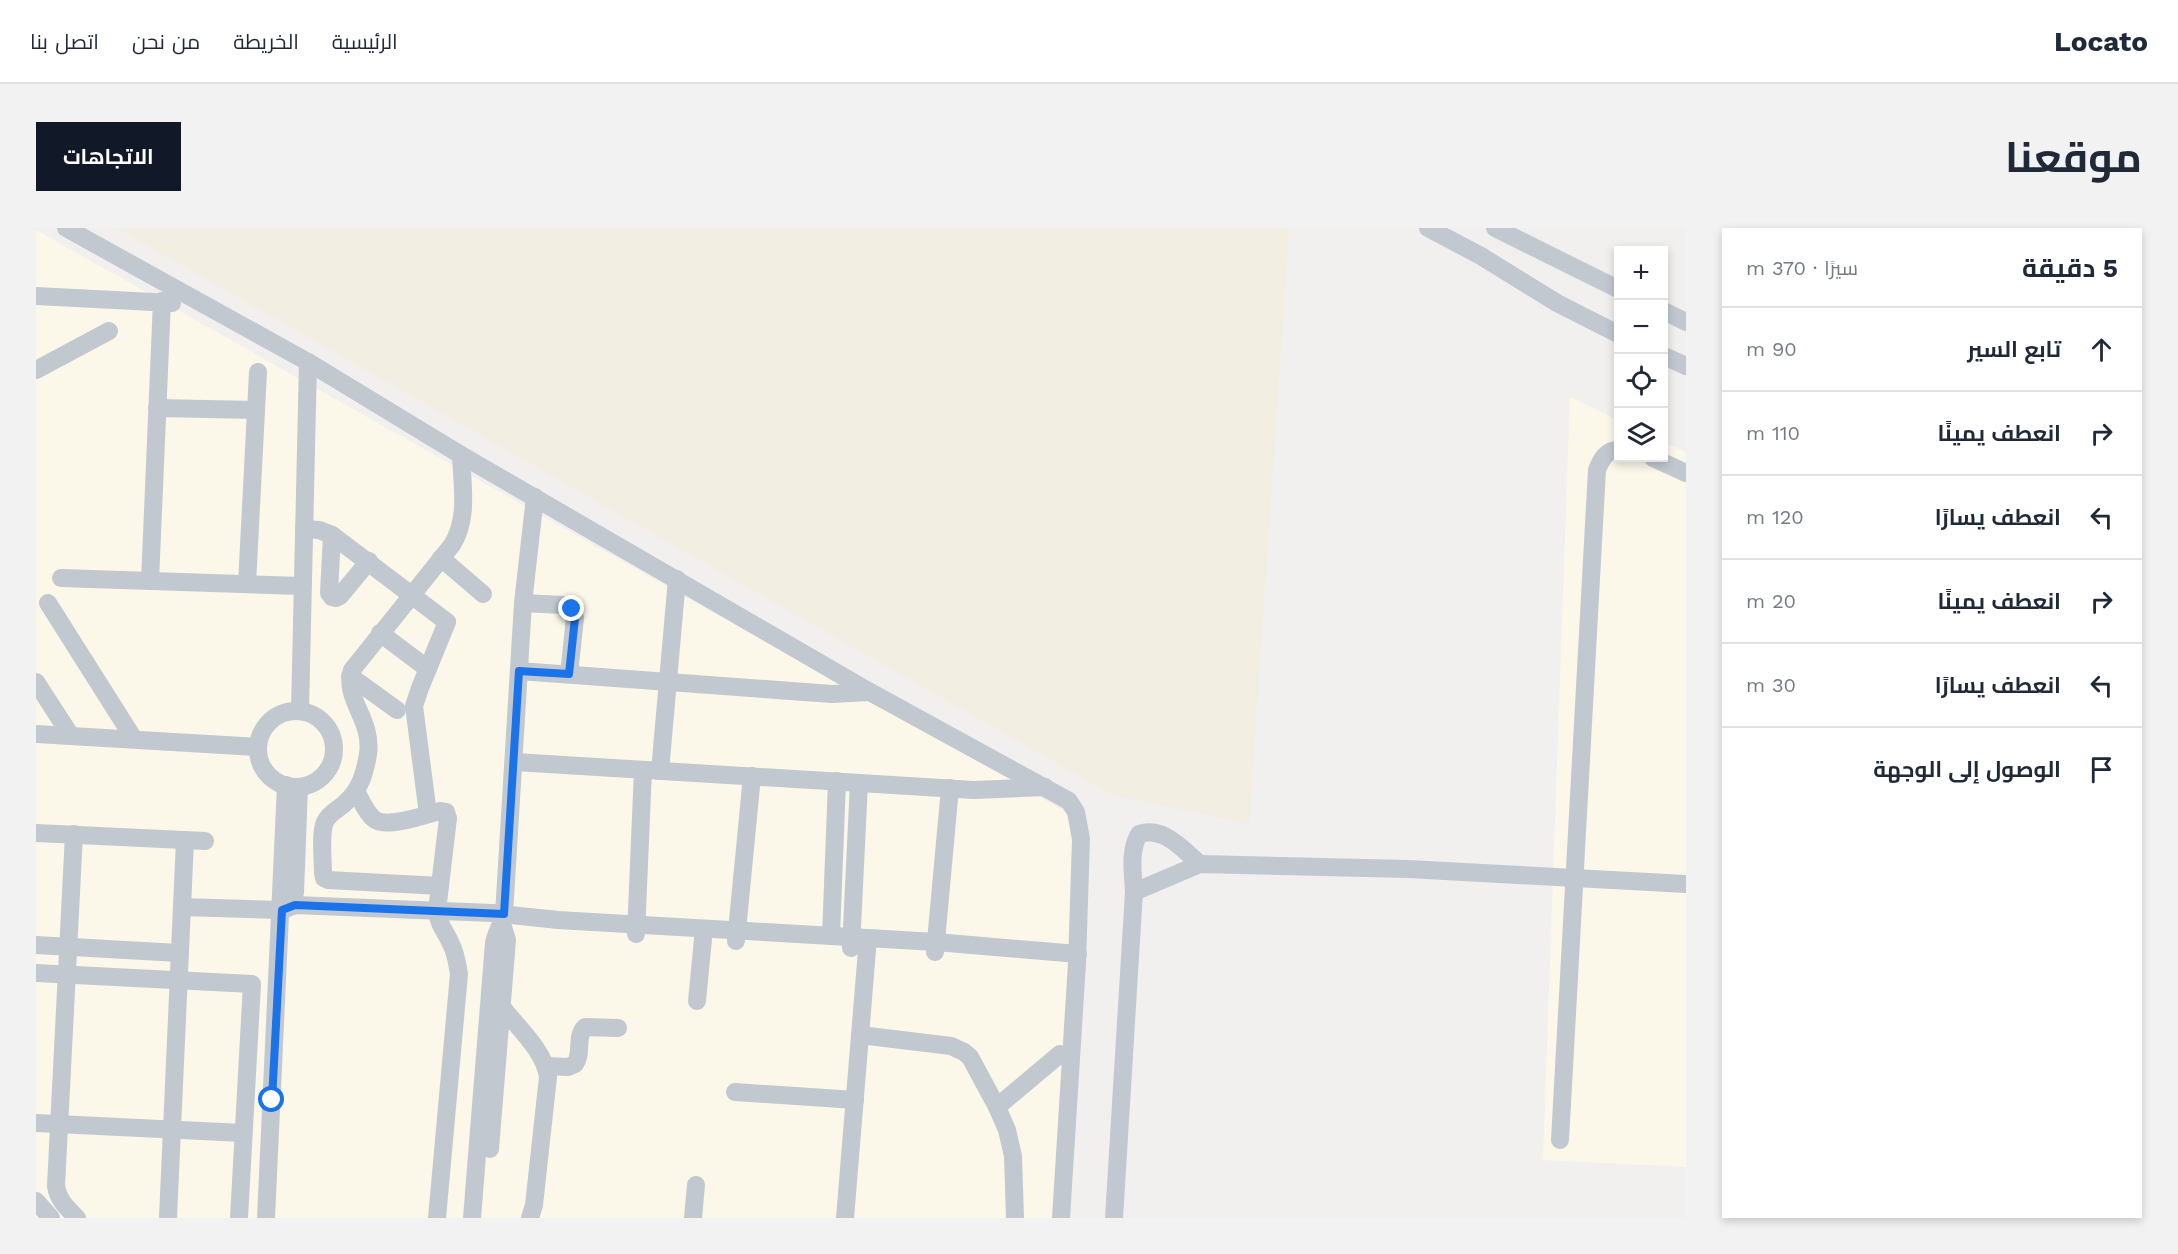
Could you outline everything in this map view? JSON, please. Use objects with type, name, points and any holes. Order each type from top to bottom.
[{"type":"street","points":[[66,228],[308,362],[461,455],[870,692],[1069,801],[1076,812],[1081,839],[1072,958],[1061,1218]]},
{"type":"street","points":[[1428,228],[1481,256],[1557,303],[1614,332]]},
{"type":"street","points":[[1495,228],[1614,287]]},
{"type":"street","points":[[36,296],[162,301],[221,314]]},
{"type":"street","points":[[150,581],[162,301]]},
{"type":"street","points":[[1668,312],[1686,322]]},
{"type":"street","points":[[36,370],[109,332]]},
{"type":"street","points":[[1668,358],[1686,366]]},
{"type":"street","points":[[300,711],[308,362]]},
{"type":"street","points":[[247,584],[258,372]]},
{"type":"street","points":[[158,408],[256,410]]},
{"type":"street","points":[[1560,1140],[1597,470],[1602,458],[1614,450]]},
{"type":"street","points":[[440,886],[324,878],[324,825],[330,815],[357,790],[364,774],[368,752],[364,720],[352,695],[350,675],[355,664],[456,539],[463,519],[461,455]]},
{"type":"street","points":[[1662,462],[1686,473]]},
{"type":"street","points":[[472,1218],[495,1003],[507,940],[503,919],[515,762],[523,603],[535,497]]},
{"type":"street","points":[[304,529],[319,530],[332,535],[447,622],[428,669],[406,708],[428,814]]},
{"type":"street","points":[[332,535],[329,593],[332,597],[340,596],[369,561]]},
{"type":"street","points":[[441,558],[483,594]]},
{"type":"street","points":[[61,578],[302,586]]},
{"type":"street","points":[[636,929],[652,770],[667,682],[677,579]]},
{"type":"street","points":[[48,603],[134,739]]},
{"type":"street","points":[[523,603],[563,605],[572,609],[575,618],[569,674]]},
{"type":"street","points":[[380,633],[428,669]]},
{"type":"street","points":[[519,671],[832,694],[870,692]]},
{"type":"street","points":[[350,675],[406,708]]},
{"type":"street","points":[[36,682],[71,736]]},
{"type":"street","points":[[364,720],[406,708]]},
{"type":"street","points":[[300,711],[309,712],[325,723],[334,739],[335,749],[324,775],[309,785],[293,786],[273,779],[263,768],[258,747],[262,732],[271,720],[285,712],[300,711]]},
{"type":"street","points":[[36,734],[258,747]]},
{"type":"street","points":[[515,762],[950,788],[998,790],[1045,787]]},
{"type":"street","points":[[737,936],[752,776]]},
{"type":"street","points":[[831,936],[837,781]]},
{"type":"street","points":[[845,1218],[860,1035],[859,783]]},
{"type":"street","points":[[279,1218],[293,786]]},
{"type":"street","points":[[935,948],[950,788]]},
{"type":"street","points":[[357,790],[369,814],[377,822],[388,823],[443,811],[448,818],[438,915],[452,945],[459,974],[437,1218]]},
{"type":"street","points":[[1114,1218],[1134,892],[1132,853],[1139,834],[1150,830],[1161,833],[1200,864]]},
{"type":"street","points":[[36,832],[205,841]]},
{"type":"street","points":[[74,834],[58,1123],[57,1194],[76,1218]]},
{"type":"street","points":[[168,1218],[185,840]]},
{"type":"street","points":[[1134,892],[1200,864],[1408,869],[1686,884]]},
{"type":"street","points":[[182,907],[558,920],[702,939],[737,936],[831,936],[859,943]]},
{"type":"street","points":[[266,1218],[290,910]]},
{"type":"street","points":[[636,929],[1072,958]]},
{"type":"street","points":[[697,1001],[702,939]]},
{"type":"street","points":[[36,945],[179,953]]},
{"type":"street","points":[[1050,1218],[1060,1054],[1072,958]]},
{"type":"street","points":[[36,973],[252,984],[239,1218]]},
{"type":"street","points":[[495,1003],[541,1057],[548,1077],[531,1218]]},
{"type":"street","points":[[485,1218],[495,1003]]},
{"type":"street","points":[[546,1066],[568,1067],[575,1064],[579,1058],[580,1033],[585,1027],[618,1028]]},
{"type":"street","points":[[860,1035],[958,1049],[974,1063],[1007,1131],[1013,1156],[1015,1218]]},
{"type":"street","points":[[997,1107],[1060,1054]]},
{"type":"street","points":[[735,1092],[855,1100]]},
{"type":"street","points":[[36,1122],[243,1133]]},
{"type":"street","points":[[693,1218],[696,1185]]},
{"type":"street","points":[[36,1201],[51,1218]]},
{"type":"shaded area","points":[[36,230],[1082,821],[1057,1218],[36,1218]]},
{"type":"shaded area","points":[[1570,397],[1614,418],[1614,462],[1668,462],[1668,444],[1686,453],[1686,1167],[1543,1160]]},
{"type":"sand","points":[[116,228],[1283,228],[1289,231],[1249,824],[1112,795]]},
{"type":"route","points":[[272,1100],[282,910],[295,905],[504,914],[519,671],[569,674],[575,618],[572,609]]}]
